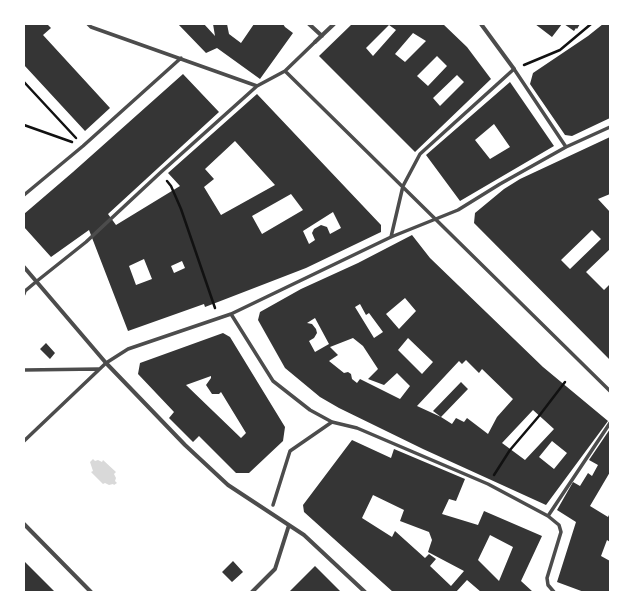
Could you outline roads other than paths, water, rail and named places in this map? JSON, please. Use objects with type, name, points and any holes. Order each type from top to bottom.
[{"type":"street","points":[[88,24],[91,27],[182,58],[257,86]]},
{"type":"street","points":[[309,24],[322,36]]},
{"type":"street","points":[[24,293],[86,242],[257,86],[285,71],[334,24]]},
{"type":"street","points":[[481,24],[566,147]]},
{"type":"street","points":[[24,195],[83,146],[182,58]]},
{"type":"street","points":[[391,237],[402,186],[420,154],[514,70]]},
{"type":"street","points":[[285,71],[610,391]]},
{"type":"street","points":[[24,441],[106,362],[128,349],[231,314],[391,237],[458,210],[500,184],[566,147],[610,127]]},
{"type":"street","points":[[24,267],[106,362],[185,444],[228,485],[304,534],[364,592]]},
{"type":"street","points":[[231,314],[272,381],[310,410],[332,422],[357,428],[488,484],[548,516],[559,525],[561,532],[547,578],[548,585],[554,592]]},
{"type":"street","points":[[24,370],[100,368]]},
{"type":"street","points":[[273,505],[290,451],[332,422]]},
{"type":"street","points":[[548,516],[610,423]]},
{"type":"street","points":[[24,524],[90,592]]},
{"type":"street","points":[[252,592],[274,569],[289,525]]}]
